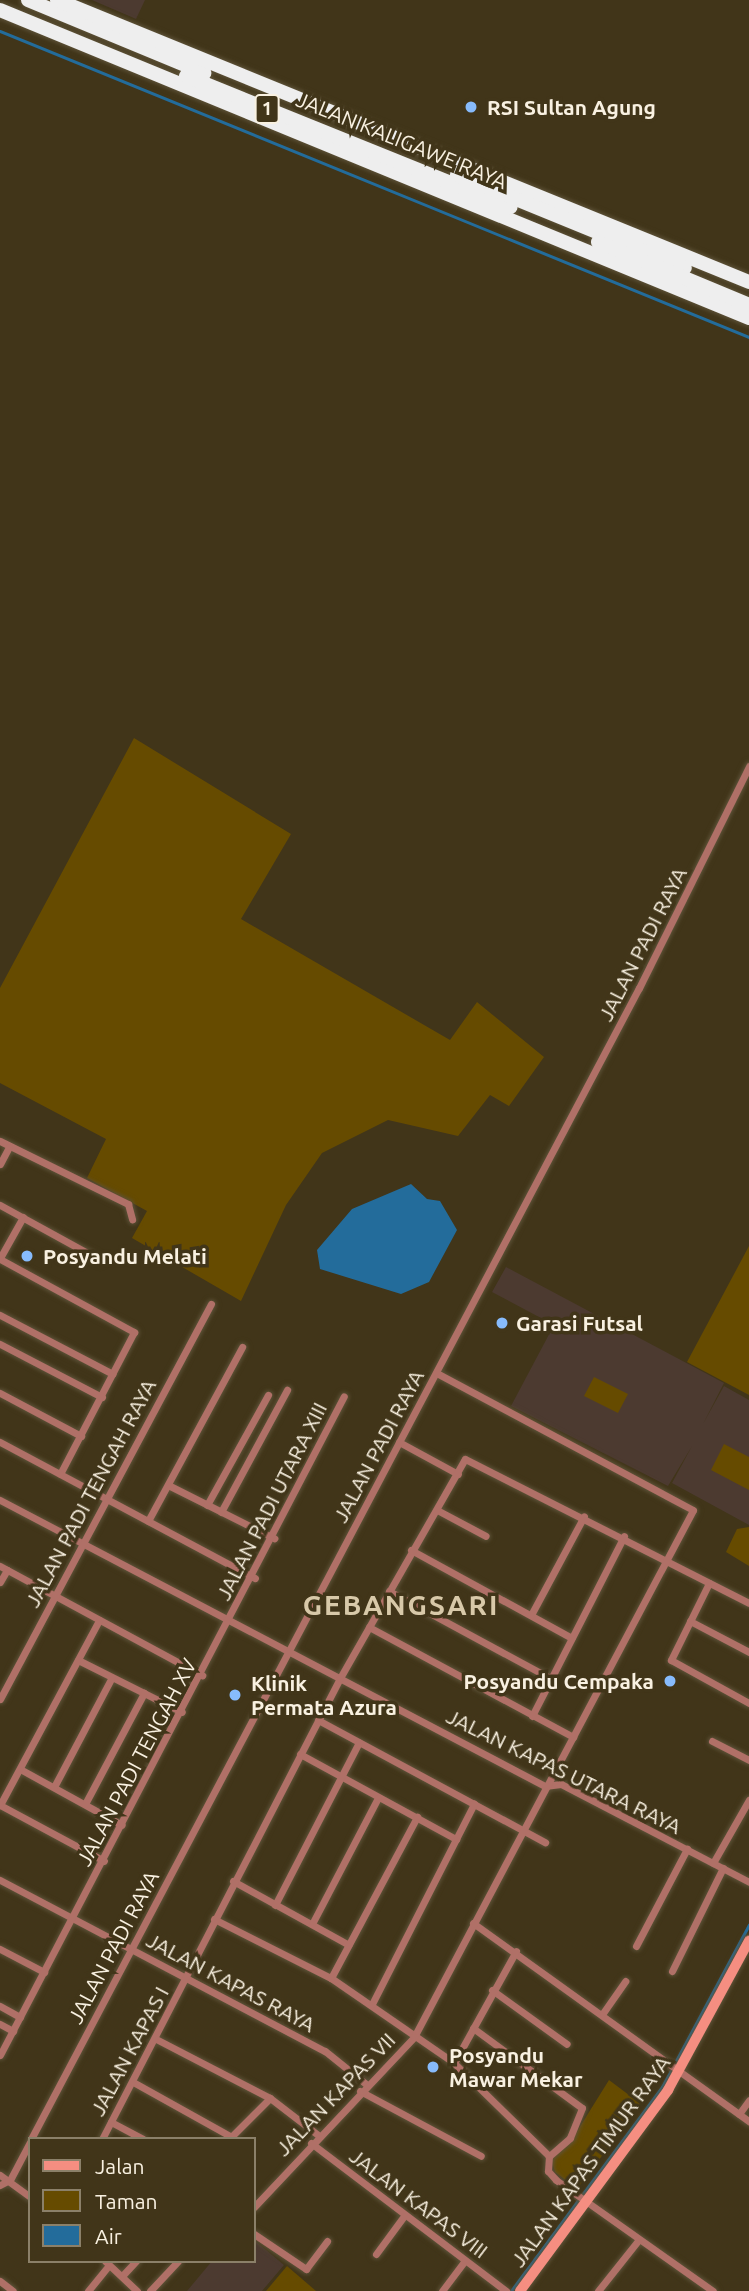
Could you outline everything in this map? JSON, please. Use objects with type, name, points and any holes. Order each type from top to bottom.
[{"type":"highway","name":"JALAN KALIGAWE RAYA","points":[[0,0],[217,77],[749,305]]},
{"type":"highway","name":"JALAN KALIGAWE RAYA","points":[[28,0],[749,295]]},
{"type":"highway","points":[[57,0],[217,77],[749,282]]},
{"type":"highway","points":[[0,10],[749,318]]},
{"type":"street","name":"JALAN PADI RAYA","points":[[33,2137],[436,1373],[749,766]]},
{"type":"street","points":[[0,1142],[67,1179],[128,1204],[132,1219]]},
{"type":"street","points":[[0,1164],[9,1147]]},
{"type":"street","points":[[0,1205],[100,1260]]},
{"type":"street","points":[[23,1217],[0,1258],[135,1336],[60,1474]]},
{"type":"street","name":"JALAN PADI TENGAH RAYA","points":[[0,1699],[211,1304]]},
{"type":"street","points":[[0,1315],[113,1374]]},
{"type":"street","points":[[0,1344],[102,1397]]},
{"type":"street","points":[[148,1521],[242,1347]]},
{"type":"street","name":"JALAN KAPAS VII","points":[[256,2205],[366,2084],[414,2037],[522,1829],[667,1562],[692,1508],[436,1373]]},
{"type":"street","points":[[221,1512],[287,1390]]},
{"type":"street","points":[[0,1393],[81,1436]]},
{"type":"street","points":[[207,1505],[268,1395]]},
{"type":"street","name":"JALAN PADI UTARA XIII","points":[[229,1621],[255,1577],[344,1396]]},
{"type":"street","points":[[0,1443],[255,1577]]},
{"type":"street","points":[[399,1443],[458,1474]]},
{"type":"street","points":[[239,1449],[251,1456]]},
{"type":"street","name":"JALAN KAPAS I","points":[[103,2137],[340,1678],[465,1459],[584,1516]]},
{"type":"street","points":[[168,1485],[274,1538]]},
{"type":"street","name":"JALAN KAPAS UTARA RAYA","points":[[0,1500],[545,1786],[561,1784],[749,1882]]},
{"type":"street","points":[[437,1510],[486,1536]]},
{"type":"street","points":[[531,1615],[584,1516],[745,1601]]},
{"type":"street","points":[[532,1716],[624,1536]]},
{"type":"street","points":[[411,1550],[572,1638]]},
{"type":"street","points":[[0,1582],[3,1568],[202,1675]]},
{"type":"street","points":[[709,1583],[673,1662],[749,1703]]},
{"type":"street","points":[[389,1591],[550,1678]]},
{"type":"street","points":[[100,1620],[0,1805],[104,1861]]},
{"type":"street","name":"JALAN PADI TENGAH XV","points":[[0,2055],[229,1621]]},
{"type":"street","points":[[690,1621],[749,1652]]},
{"type":"street","points":[[369,1627],[573,1737]]},
{"type":"street","points":[[78,1660],[182,1712]]},
{"type":"street","points":[[54,1787],[112,1677]]},
{"type":"street","points":[[85,1804],[144,1693]]},
{"type":"street","points":[[318,1720],[545,1842]]},
{"type":"street","points":[[712,1741],[749,1760]]},
{"type":"street","points":[[275,1905],[359,1742]]},
{"type":"street","points":[[300,1754],[456,1839]]},
{"type":"street","points":[[20,1769],[122,1825]]},
{"type":"street","points":[[312,1924],[378,1798]]},
{"type":"street","points":[[713,1863],[749,1800]]},
{"type":"street","points":[[372,2004],[474,1804]]},
{"type":"street","points":[[331,1978],[417,1817]]},
{"type":"street","points":[[636,1946],[687,1849]]},
{"type":"street","points":[[671,1971],[723,1868]]},
{"type":"street","name":"JALAN KAPAS RAYA","points":[[0,1880],[325,2051],[366,2084]]},
{"type":"street","points":[[233,1881],[349,1945]]},
{"type":"street","points":[[214,1919],[331,1978],[372,2004],[414,2037],[454,2063],[549,2156]]},
{"type":"street","points":[[472,1923],[516,1951],[749,2121]]},
{"type":"street","name":"JALAN KAPAS TIMUR RAYA","points":[[520,2291],[679,2070],[749,1941]]},
{"type":"street","points":[[0,1949],[44,1972]]},
{"type":"street","points":[[454,2063],[492,1990],[516,1951]]},
{"type":"street","points":[[603,2014],[625,1981]]},
{"type":"street","points":[[492,1990],[567,2044]]},
{"type":"street","points":[[0,2006],[20,2017]]},
{"type":"street","points":[[0,2024],[13,2031]]},
{"type":"street","points":[[472,2028],[582,2108],[570,2138],[549,2156],[548,2171],[637,2242],[713,2291]]},
{"type":"street","points":[[156,2039],[270,2098],[318,2135]]},
{"type":"street","points":[[133,2082],[229,2137]]},
{"type":"street","points":[[360,2091],[481,2156]]},
{"type":"street","points":[[232,2137],[270,2098]]},
{"type":"street","points":[[739,2113],[749,2100]]},
{"type":"street","points":[[111,2122],[139,2137]]},
{"type":"street","name":"JALAN KAPAS VIII","points":[[311,2143],[505,2290]]},
{"type":"street","name":"JALAN PADI RAYA","points":[[10,2180],[28,2146]]},
{"type":"street","points":[[0,2175],[28,2195]]},
{"type":"street","points":[[0,2185],[10,2180]]},
{"type":"street","points":[[376,2254],[404,2216]]},
{"type":"street","points":[[256,2235],[306,2269],[327,2241]]},
{"type":"street","points":[[598,2291],[637,2242]]},
{"type":"street","points":[[442,2291],[465,2261]]},
{"type":"street","points":[[88,2291],[107,2263],[137,2291]]},
{"type":"street","points":[[122,2276],[134,2263]]},
{"type":"street","points":[[150,2291],[176,2263]]},
{"type":"street","points":[[0,2281],[13,2291]]},
{"type":"shaded area","points":[[92,0],[145,0],[136,19]]},
{"type":"shaded area","points":[[506,1267],[724,1383],[703,1424],[724,1386],[749,1400],[749,1525],[672,1483],[692,1446],[668,1486],[511,1406],[554,1325],[492,1292]]},
{"type":"shaded area","points":[[256,2242],[284,2265],[262,2291],[187,2291],[210,2263],[256,2263]]},
{"type":"green space","points":[[134,738],[291,834],[241,919],[450,1040],[477,1002],[544,1057],[509,1106],[490,1095],[458,1136],[388,1120],[322,1153],[286,1205],[241,1301],[132,1238],[147,1211],[87,1178],[106,1139],[0,1083],[0,988]]},
{"type":"green space","points":[[749,1246],[749,1395],[687,1362]]},
{"type":"green space","points":[[594,1377],[628,1394],[618,1413],[584,1396]]},
{"type":"green space","points":[[724,1444],[749,1457],[749,1490],[711,1470]]},
{"type":"green space","points":[[749,1527],[749,1566],[726,1552],[737,1529]]},
{"type":"green space","points":[[609,2080],[641,2104],[577,2189],[555,2172],[551,2158],[571,2141]]},
{"type":"green space","points":[[287,2266],[316,2291],[266,2291]]},
{"type":"water","points":[[411,1184],[427,1199],[440,1201],[457,1230],[429,1282],[401,1294],[320,1269],[317,1250],[352,1209]]},
{"type":"waterway","points":[[0,31],[749,337]]},
{"type":"waterway","points":[[511,2291],[662,2087],[749,1925]]},
{"type":"place","name":"RSI Sultan Agung","points":[[471,107]]},
{"type":"place","name":"Posyandu Melati","points":[[27,1256]]},
{"type":"place","name":"Garasi Futsal","points":[[502,1323]]},
{"type":"place","name":"Posyandu Cempaka","points":[[670,1681]]},
{"type":"place","name":"Klinik Permata Azura","points":[[235,1695]]},
{"type":"place","name":"Posyandu Mawar Mekar","points":[[433,2067]]},
{"type":"district","name":"GEBANGSARI","points":[[401,1605]]}]
